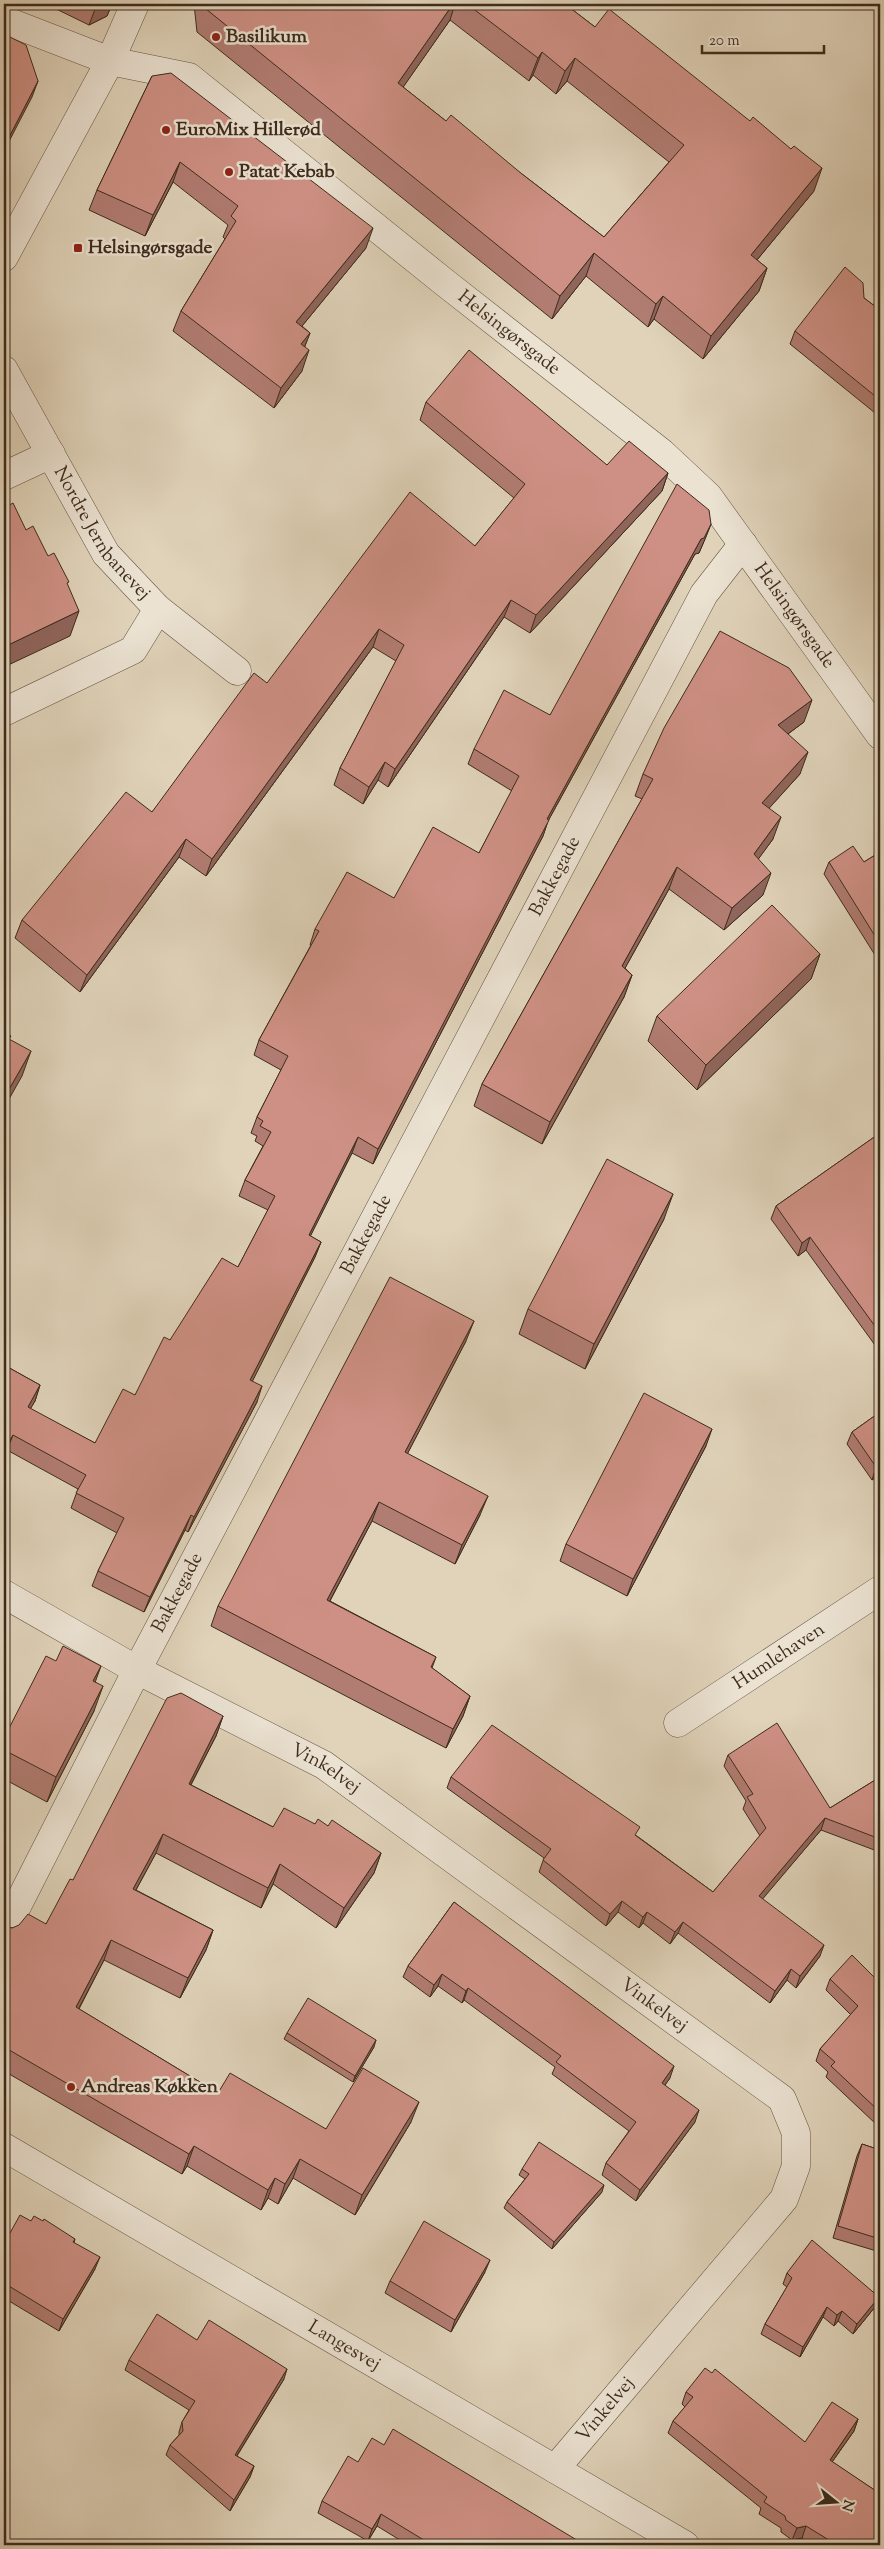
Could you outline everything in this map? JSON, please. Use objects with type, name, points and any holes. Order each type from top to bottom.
[{"type":"street","points":[[4,257],[110,61],[135,4]]},
{"type":"street","name":"Helsingørsgade","points":[[4,20],[110,61],[189,77],[444,282],[662,452],[708,496],[880,734]]},
{"type":"street","name":"Nordre Jernbanevej","points":[[4,370],[106,554],[158,609],[237,671]]},
{"type":"street","name":"Nordre Jernbanevej","points":[[4,476],[51,454]]},
{"type":"street","name":"Bakkegade","points":[[4,1932],[136,1670],[704,594],[743,544]]},
{"type":"street","name":"Nordre Jernbanevej","points":[[4,712],[133,650],[158,609]]},
{"type":"street","name":"Humlehaven","points":[[678,1723],[880,1590]]},
{"type":"street","name":"Vinkelvej","points":[[4,1594],[136,1670],[324,1765],[782,2099],[796,2133],[796,2166],[784,2199],[556,2469]]},
{"type":"street","name":"Langesvej","points":[[4,2146],[685,2545]]},
{"type":"building","points":[[205,4],[453,4],[398,83],[446,121],[451,115],[522,174],[604,237],[684,145],[575,58],[565,71],[542,52],[538,58],[467,4],[565,4],[595,27],[609,9],[750,121],[753,117],[791,149],[794,146],[822,168],[751,255],[767,268],[711,336],[663,296],[656,304],[594,253],[560,296],[206,9]]},
{"type":"building","points":[[4,34],[26,45],[38,81],[4,147]]},
{"type":"building","points":[[171,73],[373,228],[296,322],[310,333],[301,344],[309,350],[281,388],[181,311],[236,221],[231,216],[238,206],[180,162],[153,215],[97,190],[152,76]]},
{"type":"building","points":[[845,267],[863,283],[864,298],[880,310],[880,400],[795,331]]},
{"type":"building","points":[[469,350],[607,465],[629,441],[668,473],[536,615],[511,600],[395,769],[385,762],[369,787],[340,768],[404,645],[379,629],[212,859],[186,839],[87,975],[22,920],[126,792],[152,812],[254,673],[267,683],[410,492],[475,546],[525,484],[426,402]]},
{"type":"building","points":[[4,415],[8,424],[4,426]]},
{"type":"building","points":[[677,484],[709,510],[711,524],[547,819],[549,820],[378,1149],[358,1137],[309,1235],[321,1242],[250,1380],[262,1386],[194,1517],[191,1515],[150,1597],[98,1571],[124,1518],[76,1493],[86,1475],[13,1435],[4,1451],[4,1365],[40,1385],[28,1407],[95,1443],[123,1389],[135,1395],[164,1337],[170,1340],[222,1258],[238,1267],[275,1196],[245,1180],[271,1132],[260,1126],[263,1121],[257,1117],[288,1056],[259,1040],[319,931],[315,929],[347,872],[394,898],[433,827],[479,853],[519,776],[474,749],[504,690],[550,715]]},
{"type":"building","points":[[13,503],[26,530],[33,526],[48,556],[54,553],[69,582],[67,583],[79,611],[4,647],[4,508]]},
{"type":"building","points":[[720,631],[789,668],[812,700],[778,725],[808,752],[762,803],[781,817],[754,854],[771,873],[732,908],[677,867],[622,966],[632,975],[550,1122],[482,1084],[653,779],[643,774],[664,728]]},
{"type":"building","points":[[853,846],[864,862],[880,852],[880,944],[829,862]]},
{"type":"building","points":[[772,905],[820,954],[706,1065],[657,1016]]},
{"type":"building","points":[[4,1031],[11,1036],[9,1039],[31,1051],[4,1098]]},
{"type":"building","points":[[880,1133],[880,1333],[810,1237],[802,1243],[776,1206]]},
{"type":"building","points":[[607,1159],[673,1194],[594,1344],[528,1309]]},
{"type":"building","points":[[390,1277],[474,1321],[405,1452],[488,1496],[462,1545],[379,1502],[327,1600],[436,1657],[431,1667],[470,1696],[453,1729],[218,1606]]},
{"type":"building","points":[[644,1393],[712,1429],[633,1579],[566,1544]]},
{"type":"building","points":[[880,1412],[880,1465],[876,1467],[852,1432]]},
{"type":"building","points":[[63,1646],[101,1666],[93,1681],[103,1686],[56,1777],[4,1750],[4,1738],[46,1656],[56,1661]]},
{"type":"building","points":[[181,1693],[223,1716],[189,1784],[273,1827],[284,1808],[315,1824],[318,1819],[328,1826],[332,1820],[381,1853],[344,1908],[280,1864],[268,1888],[163,1834],[133,1889],[213,1930],[188,1978],[111,1940],[76,2007],[218,2093],[230,2073],[326,2129],[363,2068],[419,2102],[362,2195],[300,2159],[285,2184],[275,2178],[268,2190],[194,2146],[189,2154],[4,2047],[4,1926],[12,1928],[19,1925],[28,1914],[46,1924],[70,1879],[73,1880],[167,1698]]},
{"type":"building","points":[[777,1723],[830,1808],[880,1777],[880,1839],[825,1818],[759,1896],[824,1945],[800,1976],[791,1969],[775,1991],[683,1922],[675,1932],[647,1912],[643,1917],[622,1901],[610,1914],[543,1860],[551,1849],[451,1777],[492,1725],[640,1827],[635,1835],[713,1892],[766,1828],[747,1797],[753,1794],[728,1755]]},
{"type":"building","points":[[454,1902],[674,2066],[662,2083],[699,2110],[640,2190],[606,2163],[636,2122],[556,2062],[561,2056],[468,1988],[466,1991],[442,1974],[434,1985],[408,1966]]},
{"type":"building","points":[[852,1955],[880,1983],[880,2112],[831,2066],[835,2062],[820,2049],[858,2006],[830,1979]]},
{"type":"building","points":[[308,1998],[376,2040],[355,2076],[287,2033]]},
{"type":"building","points":[[539,2142],[604,2185],[554,2242],[507,2202],[529,2174],[522,2169]]},
{"type":"building","points":[[862,2144],[880,2150],[880,2239],[838,2226]]},
{"type":"building","points":[[20,2215],[31,2221],[34,2216],[43,2221],[44,2219],[75,2239],[73,2242],[100,2257],[63,2319],[4,2283],[4,2230],[10,2233]]},
{"type":"building","points":[[424,2221],[490,2260],[455,2320],[390,2281]]},
{"type":"building","points":[[812,2240],[879,2297],[857,2324],[842,2311],[837,2315],[827,2307],[803,2347],[765,2324],[792,2278],[787,2273]]},
{"type":"building","points":[[157,2314],[197,2340],[209,2320],[287,2369],[235,2455],[254,2466],[234,2500],[170,2445],[183,2431],[182,2422],[195,2401],[129,2360]]},
{"type":"building","points":[[705,2368],[712,2373],[715,2369],[805,2442],[832,2402],[858,2419],[830,2460],[879,2493],[875,2500],[880,2504],[880,2545],[837,2545],[806,2526],[797,2528],[786,2520],[785,2516],[764,2502],[767,2497],[673,2421],[693,2397],[686,2392]]},
{"type":"building","points":[[393,2429],[585,2545],[432,2545],[381,2514],[372,2529],[322,2501],[348,2456],[358,2462],[372,2438],[384,2445]]},
{"type":"place","name":"Basilikum","points":[[216,37]]},
{"type":"place","name":"EuroMix Hillerød","points":[[166,130]]},
{"type":"place","name":"Patat Kebab","points":[[229,172]]},
{"type":"place","name":"Helsingørsgade","points":[[78,248]]},
{"type":"place","name":"Andreas Køkken","points":[[71,2087]]}]
